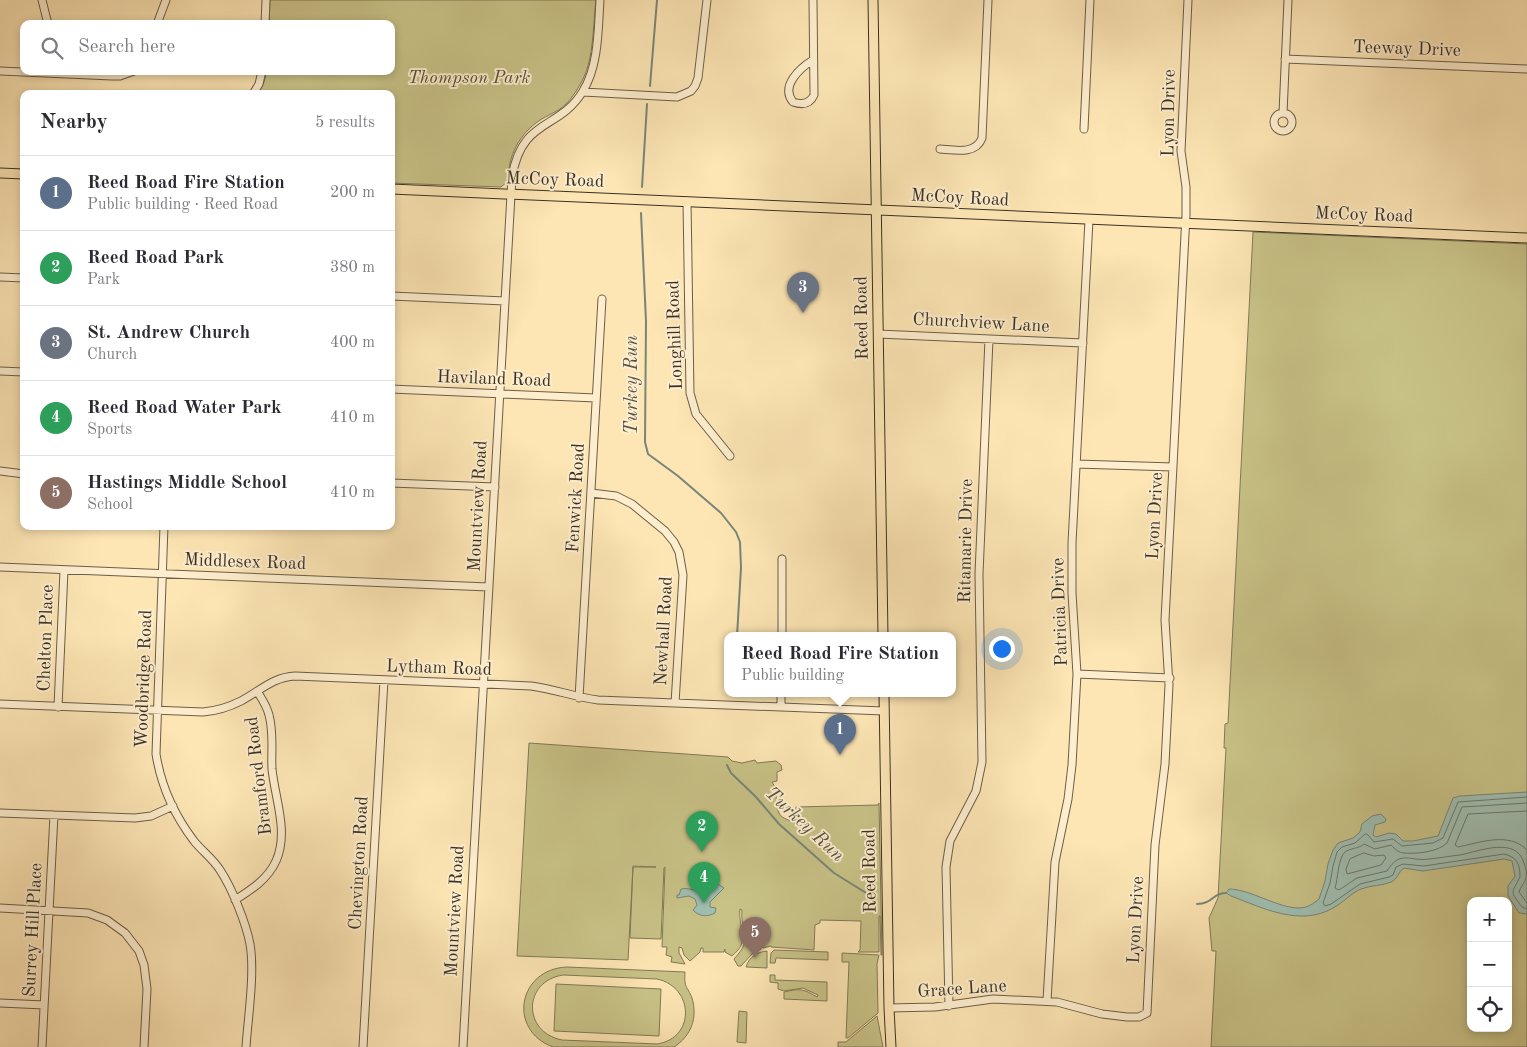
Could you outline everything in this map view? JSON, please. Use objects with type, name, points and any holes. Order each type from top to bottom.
[{"type":"main road","name":"Reed Road","points":[[874,0],[883,632]]},
{"type":"main road","points":[[0,173],[20,174]]},
{"type":"main road","name":"McCoy Road","points":[[395,190],[687,201],[1527,238]]},
{"type":"main road","name":"Reed Road","points":[[884,697],[891,1047]]},
{"type":"street","points":[[42,0],[47,20]]},
{"type":"street","points":[[158,20],[166,0]]},
{"type":"street","points":[[265,20],[266,0]]},
{"type":"street","name":"Mountview Road","points":[[463,1047],[510,195],[514,164],[517,153],[531,134],[566,110],[583,92],[593,65],[600,0]]},
{"type":"street","points":[[583,92],[676,97],[691,91],[698,78],[707,0]]},
{"type":"street","points":[[813,0],[814,95],[812,99],[804,103],[793,102],[788,93],[788,85],[806,64],[813,60]]},
{"type":"street","points":[[940,149],[974,148],[980,143],[982,138],[988,0]]},
{"type":"street","points":[[1084,129],[1090,0]]},
{"type":"street","name":"Lyon Drive","points":[[1127,1017],[1139,1017],[1144,1015],[1147,1010],[1155,845],[1166,764],[1170,678],[1165,620],[1186,224],[1186,188],[1181,151],[1188,0]]},
{"type":"street","points":[[1283,113],[1288,0]]},
{"type":"street","name":"Teeway Drive","points":[[1285,59],[1527,69]]},
{"type":"street","points":[[0,71],[20,71]]},
{"type":"street","points":[[97,75],[123,75]]},
{"type":"street","points":[[255,90],[261,75]]},
{"type":"street","name":"Longhill Road","points":[[687,201],[690,393],[696,414],[730,456]]},
{"type":"street","name":"Patricia Drive","points":[[1047,1001],[1055,862],[1071,782],[1077,674],[1072,573],[1076,464],[1090,220]]},
{"type":"street","points":[[0,277],[20,278]]},
{"type":"street","points":[[395,296],[505,300]]},
{"type":"street","name":"Fenwick Road","points":[[580,698],[602,300]]},
{"type":"street","name":"Churchview Lane","points":[[878,334],[1083,343]]},
{"type":"street","name":"Ritamarie Drive","points":[[949,1006],[946,867],[950,841],[976,791],[982,762],[979,574],[989,339]]},
{"type":"street","points":[[0,371],[20,372]]},
{"type":"street","name":"Haviland Road","points":[[395,389],[596,398]]},
{"type":"street","points":[[1076,464],[1173,467]]},
{"type":"street","points":[[0,470],[20,473]]},
{"type":"street","points":[[395,483],[495,487]]},
{"type":"street","name":"Newhall Road","points":[[591,493],[616,496],[632,504],[665,531],[679,552],[683,575],[675,703]]},
{"type":"street","name":"Woodbridge Road","points":[[164,530],[156,737],[157,762],[164,786],[184,827],[195,843],[220,869],[245,925],[250,944],[251,963],[246,1047]]},
{"type":"street","points":[[782,558],[782,632]]},
{"type":"street","name":"Middlesex Road","points":[[0,567],[489,587]]},
{"type":"street","name":"Chelton Place","points":[[58,707],[64,570]]},
{"type":"street","points":[[1077,674],[1170,678]]},
{"type":"street","name":"Lytham Road","points":[[0,704],[157,711],[213,711],[232,705],[284,677],[539,687],[580,698],[598,700],[884,712]]},
{"type":"street","name":"Chevington Road","points":[[363,1047],[384,680]]},
{"type":"street","name":"Bramford Road","points":[[235,900],[256,886],[270,872],[279,854],[282,837],[272,769],[270,718],[257,691]]},
{"type":"street","points":[[781,697],[781,707]]},
{"type":"street","points":[[0,813],[135,818],[150,816],[173,806]]},
{"type":"street","name":"Surrey Hill Place","points":[[42,1047],[54,815]]},
{"type":"street","points":[[0,908],[88,913],[118,926],[133,941],[144,965],[146,982],[144,1047]]},
{"type":"street","name":"Grace Lane","points":[[889,1008],[949,1006],[980,999],[1047,1001],[1102,1014],[1127,1017]]},
{"type":"street","points":[[0,1003],[44,1005]]},
{"type":"green space","name":"Thompson Park","points":[[270,0],[596,0],[591,51],[587,71],[583,79],[564,106],[540,120],[526,132],[513,154],[508,181],[501,187],[395,183],[395,90],[260,90],[266,75],[395,75],[395,20],[269,20]]},
{"type":"green space","points":[[1253,232],[1527,244],[1527,1047],[1211,1047],[1216,951],[1212,951],[1209,918],[1218,898],[1226,748],[1224,748],[1225,724],[1228,723]]},
{"type":"green space","points":[[529,743],[728,757],[732,761],[742,763],[755,760],[757,763],[776,761],[781,765],[782,770],[777,772],[777,781],[772,782],[779,813],[782,817],[795,824],[796,807],[878,805],[879,803],[882,955],[880,916],[879,952],[858,952],[860,950],[861,921],[820,920],[820,923],[815,925],[814,950],[771,946],[763,948],[759,939],[760,933],[757,931],[753,933],[753,938],[758,939],[761,949],[752,954],[741,966],[738,966],[734,959],[744,945],[745,940],[742,910],[740,909],[743,939],[738,950],[732,956],[725,952],[725,949],[724,952],[703,952],[703,948],[701,948],[700,952],[690,961],[684,955],[682,948],[679,947],[679,953],[685,964],[671,962],[672,957],[666,955],[667,947],[662,947],[665,867],[661,939],[630,938],[633,867],[656,867],[633,866],[628,960],[517,956]]},
{"type":"green space","points":[[774,950],[828,952],[828,960],[776,958],[775,963],[770,963],[771,953]]},
{"type":"green space","points":[[767,951],[767,968],[746,967],[749,960],[754,956]]},
{"type":"green space","points":[[842,953],[879,955],[877,964],[878,1013],[848,1038],[846,1038],[849,962],[842,962]]},
{"type":"green space","points":[[567,967],[685,972],[685,984],[694,1005],[692,1026],[685,1038],[674,1047],[553,1047],[538,1039],[529,1028],[524,1015],[524,1001],[529,989],[538,978],[550,970]],"holes":[[[563,975],[657,979],[669,984],[678,992],[684,1002],[686,1012],[684,1023],[679,1032],[670,1040],[657,1044],[562,1040],[549,1035],[534,1018],[532,1007],[535,996],[540,987],[550,979]]]},
{"type":"green space","points":[[770,975],[775,975],[775,980],[827,982],[827,1001],[784,999],[784,992],[794,990],[802,990],[817,997],[818,995],[803,988],[784,991],[778,989],[778,983],[770,982]]},
{"type":"green space","points":[[556,984],[661,989],[659,1036],[554,1031]]},
{"type":"green space","points":[[739,1011],[747,1012],[746,1043],[737,1042]]},
{"type":"green space","points":[[877,1016],[883,1047],[838,1047],[838,1042],[846,1042]]},
{"type":"water","points":[[1527,792],[1527,914],[1519,913],[1512,902],[1512,897],[1508,896],[1508,886],[1515,876],[1512,861],[1504,859],[1423,871],[1404,868],[1391,882],[1361,889],[1333,908],[1308,916],[1282,914],[1226,893],[1229,889],[1238,890],[1288,907],[1308,906],[1319,899],[1333,850],[1338,843],[1353,838],[1360,832],[1362,824],[1372,816],[1381,814],[1386,819],[1385,822],[1375,825],[1373,835],[1376,837],[1389,833],[1396,834],[1403,841],[1413,841],[1438,836],[1453,798]]},
{"type":"water","points":[[711,869],[719,878],[715,882],[724,888],[710,902],[710,907],[716,908],[715,913],[707,916],[693,910],[697,905],[695,899],[689,896],[677,898],[677,895],[679,895],[681,889],[692,889],[709,894],[699,880]]},
{"type":"waterway","name":"Turkey Run","points":[[650,86],[657,0]]},
{"type":"waterway","name":"Turkey Run","points":[[642,187],[647,104]]},
{"type":"waterway","name":"Turkey Run","points":[[641,213],[646,321],[645,442],[648,454],[678,476],[721,513],[736,532],[740,542],[741,568],[737,632]]},
{"type":"waterway","name":"Turkey Run","points":[[727,765],[731,773],[756,797],[779,824],[834,873],[871,896]]},
{"type":"waterway","name":"Turkey Run","points":[[1197,904],[1202,904],[1221,893],[1226,893]]},
{"type":"place","name":"St. Andrew Church","points":[[803,313]]},
{"type":"place","name":"Reed Road Fire Station","points":[[840,755]]},
{"type":"place","name":"Reed Road Park","points":[[702,852]]},
{"type":"place","name":"Reed Road Water Park","points":[[704,903]]},
{"type":"place","name":"Hastings Middle School","points":[[755,958]]}]
